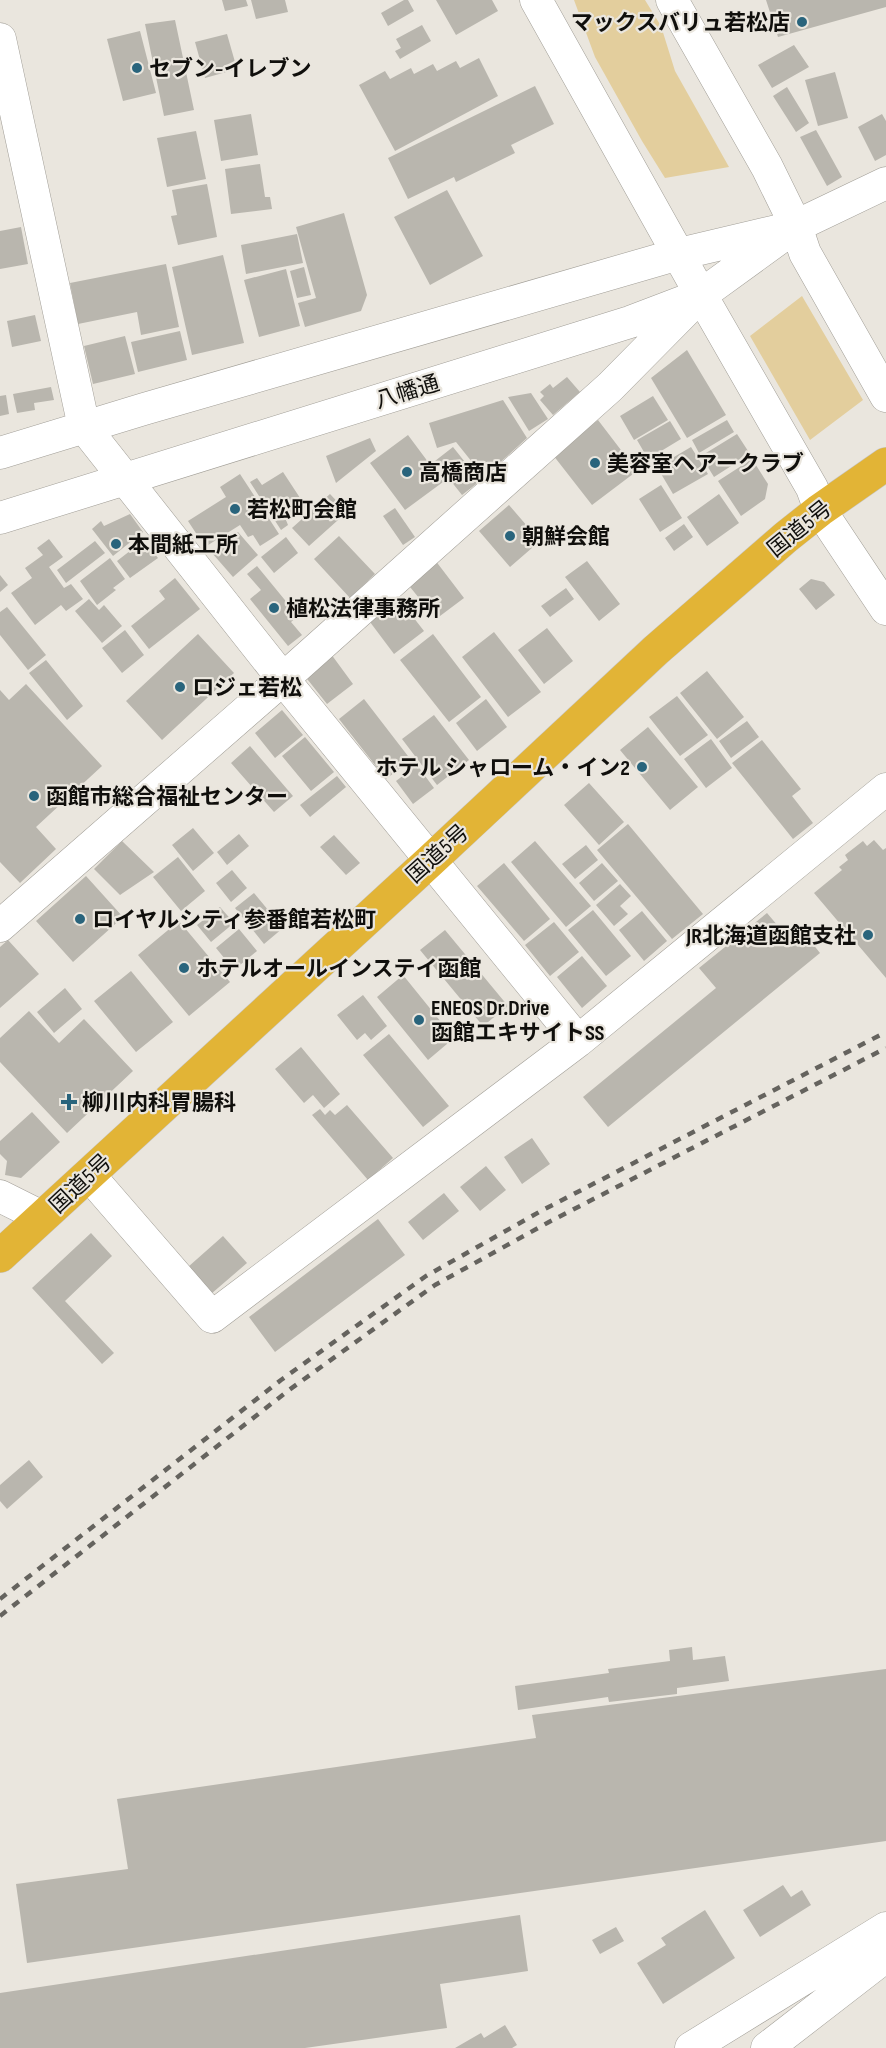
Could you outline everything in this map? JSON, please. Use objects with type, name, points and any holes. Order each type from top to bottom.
[{"type":"highway","name":"国道5号","points":[[0,1256],[656,650],[786,537],[886,464]]},
{"type":"street","points":[[536,0],[812,488],[820,510],[886,609]]},
{"type":"street","points":[[672,0],[767,167],[796,226],[805,253],[886,396]]},
{"type":"street","points":[[0,39],[84,427],[283,679],[578,1041]]},
{"type":"street","points":[[0,453],[679,254],[796,226],[886,183]]},
{"type":"street","name":"八幡通","points":[[0,518],[630,322],[701,295],[796,226]]},
{"type":"street","points":[[0,926],[283,679],[610,387],[701,295]]},
{"type":"street","points":[[89,1175],[212,1317],[578,1041],[886,789]]},
{"type":"street","points":[[0,1196],[42,1217]]},
{"type":"street","points":[[692,2048],[886,1928]]},
{"type":"street","points":[[766,2048],[886,1956]]},
{"type":"shaded area","points":[[574,0],[645,0],[661,26],[675,71],[729,167],[665,178],[595,57]]},
{"type":"shaded area","points":[[802,296],[863,400],[810,440],[750,336]]},
{"type":"building","points":[[222,0],[246,0],[248,6],[225,11]]},
{"type":"building","points":[[251,0],[285,0],[288,12],[256,19]]},
{"type":"building","points":[[408,0],[414,11],[388,26],[381,13]]},
{"type":"building","points":[[436,0],[492,0],[498,11],[456,35]]},
{"type":"building","name":"マックスバリュ若松店","points":[[766,0],[886,0],[886,7],[778,37]]},
{"type":"building","points":[[175,20],[194,110],[164,116],[145,24]]},
{"type":"building","points":[[422,25],[431,41],[400,59],[395,51],[401,48],[396,39]]},
{"type":"building","points":[[140,31],[156,93],[123,101],[107,39]]},
{"type":"building","points":[[227,34],[237,69],[205,78],[195,42]]},
{"type":"building","points":[[794,45],[809,67],[772,88],[758,65]]},
{"type":"building","points":[[479,58],[498,96],[395,151],[359,85],[385,71],[390,79],[411,68],[414,74],[433,64],[437,71],[456,61],[460,68]]},
{"type":"building","points":[[835,72],[848,118],[818,126],[805,80]]},
{"type":"building","points":[[535,86],[554,124],[511,145],[515,153],[456,182],[454,177],[408,199],[388,158]]},
{"type":"building","points":[[787,87],[809,123],[796,132],[773,96]]},
{"type":"building","points":[[251,114],[258,155],[221,161],[214,120]]},
{"type":"building","points":[[882,114],[886,121],[886,155],[875,161],[858,127]]},
{"type":"building","points":[[816,130],[842,177],[827,186],[800,137]]},
{"type":"building","points":[[196,131],[206,179],[167,187],[157,138]]},
{"type":"building","points":[[260,164],[265,197],[270,197],[272,209],[231,214],[225,169]]},
{"type":"building","points":[[207,184],[217,237],[178,245],[171,216],[177,215],[172,190]]},
{"type":"building","points":[[447,190],[483,256],[430,285],[394,217]]},
{"type":"building","points":[[344,213],[367,295],[361,311],[305,327],[298,303],[316,298],[296,227]]},
{"type":"building","points":[[21,227],[28,264],[0,269],[0,231]]},
{"type":"building","points":[[297,234],[303,263],[246,274],[241,245]]},
{"type":"building","points":[[223,255],[244,343],[192,355],[172,267]]},
{"type":"building","points":[[166,264],[179,327],[141,335],[137,312],[78,324],[70,283]]},
{"type":"building","points":[[304,267],[311,295],[297,298],[290,271]]},
{"type":"building","points":[[286,269],[300,326],[259,337],[244,280]]},
{"type":"building","points":[[35,315],[41,341],[12,347],[7,321]]},
{"type":"building","points":[[180,331],[187,360],[138,372],[131,342]]},
{"type":"building","points":[[125,336],[135,374],[93,384],[84,346]]},
{"type":"building","points":[[687,350],[726,415],[687,438],[651,378]]},
{"type":"building","points":[[567,377],[580,392],[553,415],[540,400],[544,396],[540,392],[550,384],[553,388]]},
{"type":"building","points":[[51,387],[54,400],[34,403],[35,410],[17,413],[13,394]]},
{"type":"building","points":[[531,393],[548,419],[529,431],[508,397]]},
{"type":"building","points":[[6,395],[9,414],[0,416],[0,396]]},
{"type":"building","points":[[653,396],[668,420],[634,440],[620,416]]},
{"type":"building","points":[[503,400],[527,438],[484,477],[456,442],[437,448],[429,423]]},
{"type":"building","name":"美容室ヘアークラブ","points":[[598,420],[637,471],[592,505],[553,455]]},
{"type":"building","points":[[727,420],[734,432],[699,453],[692,440]]},
{"type":"building","points":[[670,421],[681,439],[648,459],[637,440]]},
{"type":"building","points":[[737,434],[750,454],[714,477],[701,456]]},
{"type":"building","name":"高橋商店","points":[[408,435],[443,482],[405,510],[370,463]]},
{"type":"building","points":[[370,438],[376,451],[336,483],[326,456]]},
{"type":"building","points":[[453,447],[480,481],[462,495],[435,461]]},
{"type":"building","points":[[691,447],[708,474],[673,494],[657,467]]},
{"type":"building","points":[[752,459],[768,484],[765,499],[741,516],[718,481]]},
{"type":"building","points":[[283,472],[306,507],[286,520],[288,525],[281,530],[250,482],[257,478],[262,485]]},
{"type":"building","name":"若松町会館","points":[[240,474],[279,534],[260,546],[253,535],[248,537],[240,525],[205,547],[188,521],[226,497],[220,487]]},
{"type":"building","points":[[661,485],[682,518],[660,532],[639,499]]},
{"type":"building","points":[[330,494],[347,512],[309,546],[292,528]]},
{"type":"building","points":[[719,494],[739,523],[707,546],[687,517]]},
{"type":"building","name":"朝鮮会館","points":[[509,505],[540,541],[510,567],[479,531]]},
{"type":"building","points":[[395,508],[415,537],[403,545],[383,516]]},
{"type":"building","name":"本間紙工所","points":[[130,514],[143,532],[113,556],[92,529],[101,521],[104,526]]},
{"type":"building","points":[[684,524],[693,537],[674,551],[665,538]]},
{"type":"building","points":[[238,532],[258,555],[233,577],[212,553]]},
{"type":"building","points":[[339,536],[375,574],[350,598],[314,559]]},
{"type":"building","points":[[286,537],[298,553],[274,573],[261,557]]},
{"type":"building","points":[[49,539],[63,557],[49,567],[64,588],[71,584],[83,599],[66,611],[61,605],[35,625],[11,593],[32,578],[25,568],[43,555],[37,548]]},
{"type":"building","points":[[144,540],[158,558],[130,578],[117,561]]},
{"type":"building","points":[[95,541],[105,553],[66,583],[57,570]]},
{"type":"building","points":[[110,558],[125,579],[113,588],[116,590],[97,605],[80,581]]},
{"type":"building","points":[[435,560],[464,598],[436,619],[406,582]]},
{"type":"building","points":[[587,561],[620,604],[599,621],[565,577]]},
{"type":"building","name":"植松法律事務所","points":[[257,566],[298,616],[291,622],[302,635],[288,646],[250,599],[261,590],[247,574]]},
{"type":"building","points":[[0,575],[8,585],[0,592]]},
{"type":"building","points":[[175,578],[200,609],[149,649],[131,626],[165,599],[159,591]]},
{"type":"building","points":[[811,579],[824,582],[835,595],[816,610],[799,589]]},
{"type":"building","points":[[566,588],[574,599],[550,617],[541,606]]},
{"type":"building","points":[[396,595],[424,631],[394,654],[367,618]]},
{"type":"building","points":[[89,599],[99,610],[104,605],[122,626],[102,643],[75,611]]},
{"type":"building","points":[[7,607],[46,655],[28,670],[0,635],[0,612]]},
{"type":"building","points":[[547,628],[573,661],[544,684],[518,650]]},
{"type":"building","points":[[125,630],[144,655],[122,673],[102,648]]},
{"type":"building","points":[[494,632],[541,692],[508,717],[462,657]]},
{"type":"building","name":"ロジェ若松","points":[[198,634],[234,673],[162,740],[126,701]]},
{"type":"building","points":[[433,634],[481,697],[449,722],[400,660]]},
{"type":"building","points":[[331,654],[353,684],[327,704],[304,675]]},
{"type":"building","points":[[46,660],[83,706],[67,720],[29,673]]},
{"type":"building","points":[[707,671],[744,717],[717,739],[680,693]]},
{"type":"building","name":"函館市総合福祉センター","points":[[26,684],[102,766],[36,827],[56,849],[20,883],[0,862],[0,690],[9,700]]},
{"type":"building","points":[[677,696],[708,735],[680,756],[649,717]]},
{"type":"building","points":[[364,699],[411,760],[386,779],[339,719]]},
{"type":"building","points":[[486,699],[507,727],[477,751],[456,723]]},
{"type":"building","points":[[282,710],[303,735],[275,758],[255,733]]},
{"type":"building","points":[[434,715],[469,760],[437,785],[402,739]]},
{"type":"building","points":[[747,721],[759,737],[731,758],[719,741]]},
{"type":"building","points":[[648,727],[698,787],[670,810],[620,750]]},
{"type":"building","points":[[305,737],[334,772],[311,791],[282,756]]},
{"type":"building","points":[[711,739],[732,768],[706,788],[684,759]]},
{"type":"building","points":[[762,740],[801,789],[792,796],[813,823],[793,839],[732,763]]},
{"type":"building","points":[[250,746],[293,796],[274,812],[231,763]]},
{"type":"building","points":[[417,765],[434,788],[413,804],[396,781]]},
{"type":"building","points":[[337,776],[346,787],[310,817],[300,805]]},
{"type":"building","points":[[589,783],[624,822],[599,845],[564,805]]},
{"type":"building","points":[[628,824],[703,914],[672,939],[597,850]]},
{"type":"building","points":[[193,828],[214,853],[193,871],[172,845]]},
{"type":"building","points":[[239,834],[249,846],[227,865],[217,852]]},
{"type":"building","points":[[334,835],[360,863],[346,875],[320,847]]},
{"type":"building","name":"JR北海道函館支社","points":[[874,840],[883,850],[886,848],[886,978],[814,893],[842,870],[839,867],[848,860],[845,855],[863,841],[867,846]]},
{"type":"building","points":[[122,841],[154,872],[120,895],[94,869]]},
{"type":"building","points":[[535,841],[591,906],[566,927],[511,862]]},
{"type":"building","points":[[586,845],[598,860],[575,879],[562,864]]},
{"type":"building","points":[[178,857],[205,891],[181,911],[153,877]]},
{"type":"building","points":[[504,863],[550,919],[524,941],[477,886]]},
{"type":"building","points":[[602,863],[618,881],[594,901],[579,883]]},
{"type":"building","points":[[232,870],[247,888],[231,902],[216,883]]},
{"type":"building","name":"ロイヤルシティ参番館若松町","points":[[86,876],[123,917],[73,962],[36,921]]},
{"type":"building","points":[[620,884],[631,896],[620,906],[628,914],[614,926],[596,905]]},
{"type":"building","points":[[254,893],[283,928],[264,944],[235,908]]},
{"type":"building","points":[[220,907],[234,923],[211,942],[197,925]]},
{"type":"building","points":[[593,910],[631,956],[606,976],[568,930]]},
{"type":"building","points":[[642,911],[667,941],[644,961],[619,930]]},
{"type":"building","points":[[767,913],[784,933],[796,923],[820,953],[608,1127],[583,1097],[716,988],[699,968]]},
{"type":"building","name":"ホテルオールインステイ函館","points":[[179,921],[230,982],[189,1016],[138,955]]},
{"type":"building","points":[[554,922],[579,952],[550,976],[525,945]]},
{"type":"building","points":[[239,929],[257,951],[234,970],[216,948]]},
{"type":"building","points":[[445,930],[508,1006],[483,1026],[420,950]]},
{"type":"building","points":[[8,940],[39,974],[0,1008],[0,947]]},
{"type":"building","points":[[582,956],[607,986],[582,1008],[557,977]]},
{"type":"building","points":[[131,971],[173,1022],[136,1052],[94,1001]]},
{"type":"building","points":[[403,975],[454,1038],[428,1060],[377,997]]},
{"type":"building","points":[[65,988],[82,1009],[54,1033],[37,1012]]},
{"type":"building","points":[[363,995],[387,1026],[371,1040],[365,1033],[357,1040],[337,1015]]},
{"type":"building","name":"柳川内科胃腸科","points":[[29,1011],[59,1043],[84,1019],[133,1071],[67,1133],[0,1062],[0,1038]]},
{"type":"building","points":[[389,1034],[449,1106],[423,1127],[363,1055]]},
{"type":"building","points":[[301,1047],[340,1094],[324,1108],[313,1095],[304,1103],[275,1069]]},
{"type":"building","points":[[347,1105],[393,1158],[368,1180],[312,1115],[320,1109],[325,1115],[330,1110],[335,1115]]},
{"type":"building","points":[[32,1112],[60,1142],[21,1178],[5,1175],[7,1161],[0,1154],[0,1141]]},
{"type":"building","points":[[532,1138],[550,1164],[522,1184],[504,1157]]},
{"type":"building","points":[[486,1166],[506,1190],[480,1211],[460,1187]]},
{"type":"building","points":[[444,1193],[459,1211],[423,1240],[408,1222]]},
{"type":"building","points":[[378,1219],[405,1255],[275,1352],[249,1317]]},
{"type":"building","points":[[91,1233],[112,1256],[65,1301],[114,1353],[102,1364],[32,1288]]},
{"type":"building","points":[[223,1236],[247,1263],[211,1294],[188,1267]]},
{"type":"building","points":[[29,1460],[43,1477],[7,1509],[0,1501],[0,1485]]},
{"type":"building","points":[[692,1647],[693,1660],[725,1656],[729,1681],[677,1688],[677,1694],[609,1702],[608,1697],[518,1710],[515,1686],[609,1673],[608,1669],[670,1661],[669,1650]]},
{"type":"building","points":[[886,1669],[886,1841],[27,1963],[16,1884],[128,1869],[117,1799],[536,1738],[532,1715]]},
{"type":"building","points":[[783,1885],[791,1897],[802,1890],[811,1905],[760,1937],[743,1910]]},
{"type":"building","points":[[705,1910],[735,1958],[663,2004],[637,1963],[666,1945],[661,1938]]},
{"type":"building","points":[[520,1915],[528,1971],[440,1984],[447,2028],[305,2048],[0,2048],[0,1993]]},
{"type":"building","points":[[616,1927],[624,1941],[600,1954],[592,1940]]},
{"type":"building","points":[[505,2025],[517,2045],[512,2048],[455,2048],[481,2033],[484,2038]]},
{"type":"railway","points":[[0,1599],[281,1380],[426,1276],[541,1211],[886,1032]]},
{"type":"railway","points":[[0,1616],[289,1390],[435,1285],[549,1222],[886,1048]]},
{"type":"place","name":"マックスバリュ若松店","points":[[802,22]]},
{"type":"place","name":"セブン-イレブン","points":[[137,68]]},
{"type":"place","name":"美容室ヘアークラブ","points":[[595,463]]},
{"type":"place","name":"高橋商店","points":[[407,472]]},
{"type":"place","name":"若松町会館","points":[[235,509]]},
{"type":"place","name":"朝鮮会館","points":[[510,536]]},
{"type":"place","name":"本間紙工所","points":[[116,544]]},
{"type":"place","name":"植松法律事務所","points":[[274,608]]},
{"type":"place","name":"ロジェ若松","points":[[180,687]]},
{"type":"place","name":"ホテル シャローム・イン2","points":[[642,767]]},
{"type":"place","name":"函館市総合福祉センター","points":[[34,796]]},
{"type":"place","name":"ロイヤルシティ参番館若松町","points":[[80,919]]},
{"type":"place","name":"JR北海道函館支社","points":[[868,935]]},
{"type":"place","name":"ホテルオールインステイ函館","points":[[184,968]]},
{"type":"place","name":"ENEOS Dr.Drive 函館エキサイトSS","points":[[419,1020]]},
{"type":"place","name":"柳川内科胃腸科","points":[[69,1102]]}]
